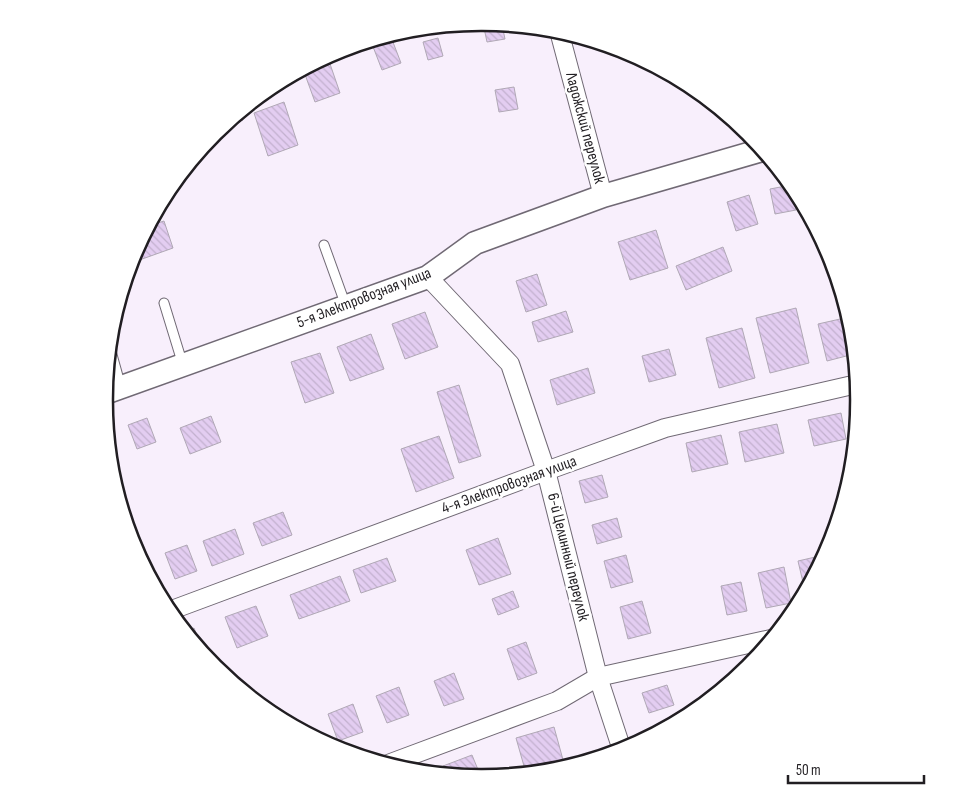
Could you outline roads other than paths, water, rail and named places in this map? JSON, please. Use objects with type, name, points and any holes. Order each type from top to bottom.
[{"type":"street","name":"Ладожский переулок","points":[[560,40],[604,196]]},
{"type":"street","name":"5-я Электровозная улица","points":[[113,390],[428,277],[475,242],[604,196],[754,152]]},
{"type":"street","name":"6-й Целинный переулок","points":[[428,277],[510,364],[546,471],[598,677],[619,742]]},
{"type":"street","name":"4-я Электровозная улица","points":[[178,609],[665,428],[849,386]]},
{"type":"street","points":[[400,760],[557,701],[598,677],[760,641]]},
{"type":"lane","points":[[324,245],[346,306]]},
{"type":"lane","points":[[164,303],[183,365]]}]
